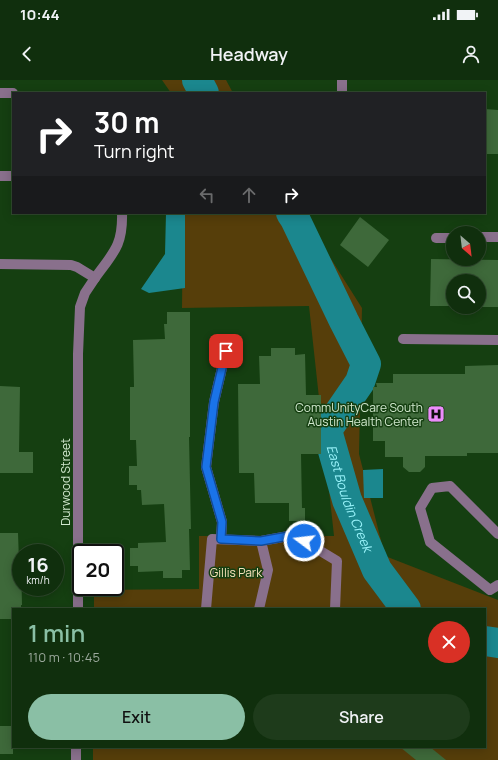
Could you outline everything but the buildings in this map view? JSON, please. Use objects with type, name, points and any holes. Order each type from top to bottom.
[{"type":"street","points":[[342,80],[342,92]]},
{"type":"street","points":[[0,93],[12,93]]},
{"type":"street","points":[[0,176],[12,176]]},
{"type":"street","name":"Durwood Street","points":[[78,608],[78,354],[80,307],[85,293],[118,244],[123,228],[122,214]]},
{"type":"street","points":[[486,237],[498,237]]},
{"type":"street","points":[[436,238],[446,238]]},
{"type":"street","points":[[0,264],[71,265],[95,278]]},
{"type":"street","points":[[403,339],[498,340]]},
{"type":"street","points":[[221,539],[222,522],[206,467],[214,402],[226,351]]},
{"type":"street","points":[[498,534],[450,486],[432,488],[420,508],[430,542],[490,590],[498,585]]},
{"type":"street","points":[[206,608],[212,539],[261,541],[294,535],[337,561],[335,608]]},
{"type":"street","points":[[259,608],[268,570],[261,541]]},
{"type":"street","points":[[76,748],[76,760]]},
{"type":"green space","points":[[162,80],[226,80],[232,92],[170,92]]},
{"type":"green space","name":"Gillis Park","points":[[183,214],[303,214],[362,308],[359,454],[385,556],[498,600],[498,760],[93,760],[93,748],[486,748],[486,608],[94,608],[94,596],[124,596],[124,590],[199,589],[199,536],[334,536],[309,306],[182,308]]},
{"type":"water","points":[[166,214],[185,214],[185,288],[149,293],[141,289],[165,254]]},
{"type":"water","points":[[383,469],[383,498],[364,498],[363,470]]},
{"type":"waterway","name":"East Bouldin Creek","points":[[197,80],[203,92]]},
{"type":"waterway","name":"East Bouldin Creek","points":[[292,214],[366,364],[360,382],[327,430],[347,500],[377,570],[405,608]]},
{"type":"waterway","name":"East Bouldin Creek","points":[[486,641],[498,643]]},
{"type":"place","name":"CommUnityCare South Austin Health Center","points":[[436,414]]},
{"type":"route","points":[[226,351],[214,402],[206,467],[222,522],[221,539],[261,541],[294,535],[304,541]]}]
